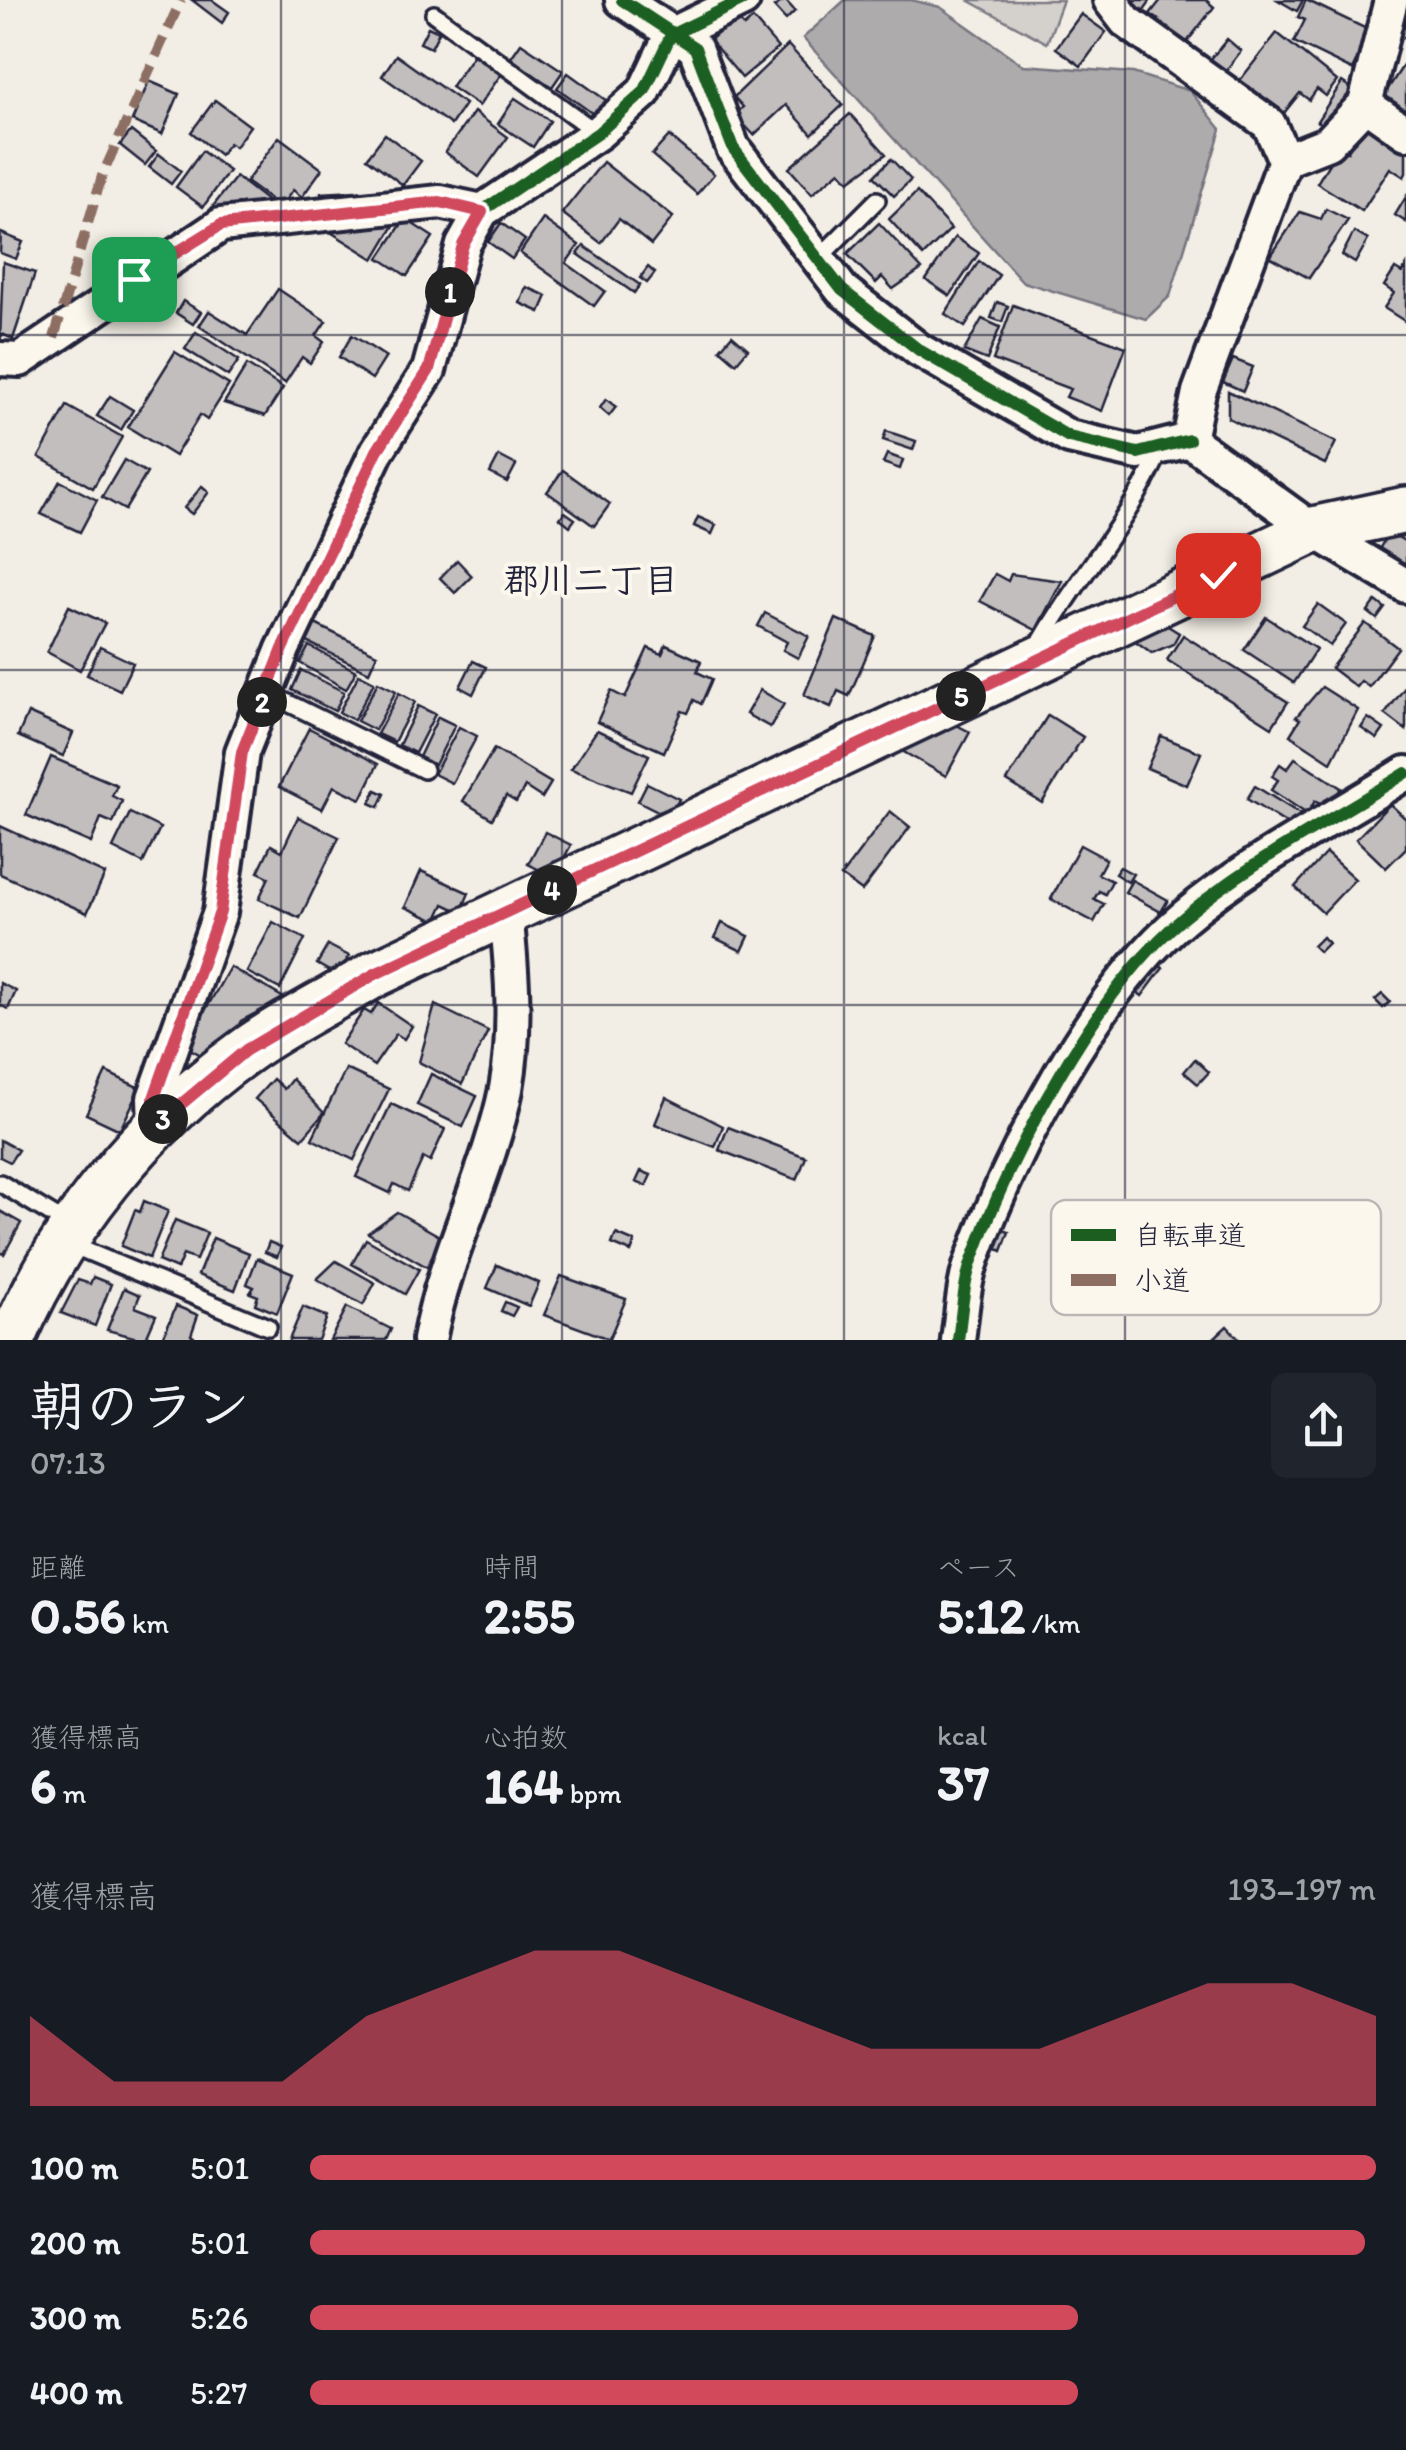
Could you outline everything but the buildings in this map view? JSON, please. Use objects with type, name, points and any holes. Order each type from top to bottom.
[{"type":"main road","points":[[12,1340],[68,1234],[155,1126],[246,1050],[375,974],[1313,530],[1406,510]]},
{"type":"street","points":[[622,0],[695,48],[733,148],[842,290],[919,350],[1069,438],[1138,453],[1176,444],[1406,586]]},
{"type":"street","points":[[155,1126],[154,1098],[220,912],[242,752],[377,451],[429,370],[463,245],[482,212],[598,134],[644,92],[671,35],[743,0]]},
{"type":"street","points":[[1110,0],[1126,21],[1269,124],[1285,160],[1176,444]]},
{"type":"street","points":[[1285,160],[1328,143],[1365,104],[1392,0]]},
{"type":"street","points":[[1365,104],[1406,133]]},
{"type":"street","points":[[0,359],[20,360],[134,279],[221,225],[440,202],[482,212]]},
{"type":"street","points":[[958,1340],[972,1260],[1030,1135],[1086,1030],[1139,958],[1226,883],[1406,774]]},
{"type":"street","points":[[429,1340],[436,1298],[505,1091],[516,1006],[506,912]]},
{"type":"lane","points":[[434,14],[598,134]]},
{"type":"lane","points":[[818,259],[877,200]]},
{"type":"lane","points":[[1028,665],[1176,444]]},
{"type":"lane","points":[[266,692],[424,770]]},
{"type":"lane","points":[[0,1183],[68,1234],[268,1328]]},
{"type":"shaded area","points":[[845,0],[911,0],[940,7],[1023,65],[1133,73],[1190,91],[1221,129],[1170,296],[1146,319],[1023,282],[803,38]]},
{"type":"shaded area","points":[[968,0],[1063,0],[1047,43]]},
{"type":"marked path","points":[[54,338],[102,176],[181,0]]},
{"type":"cycle path","points":[[622,0],[695,48],[733,148],[842,290],[919,350],[1069,437],[1138,453],[1189,440]]},
{"type":"cycle path","points":[[155,1126],[154,1098],[220,912],[242,752],[283,649],[377,451],[429,370],[463,245],[482,211],[598,133],[644,92],[671,35],[743,0]]},
{"type":"cycle path","points":[[958,1340],[970,1268],[1010,1169],[1060,1075],[1118,987],[1150,950],[1209,897],[1263,859],[1406,773]]},
{"type":"district","name":"郡川二丁目","points":[[591,580]]},
{"type":"route","points":[[134,279],[221,225],[440,202],[482,212],[463,245],[429,370],[377,451],[283,649],[242,752],[220,912],[154,1098],[155,1126],[246,1050],[375,974],[1218,575]]}]
